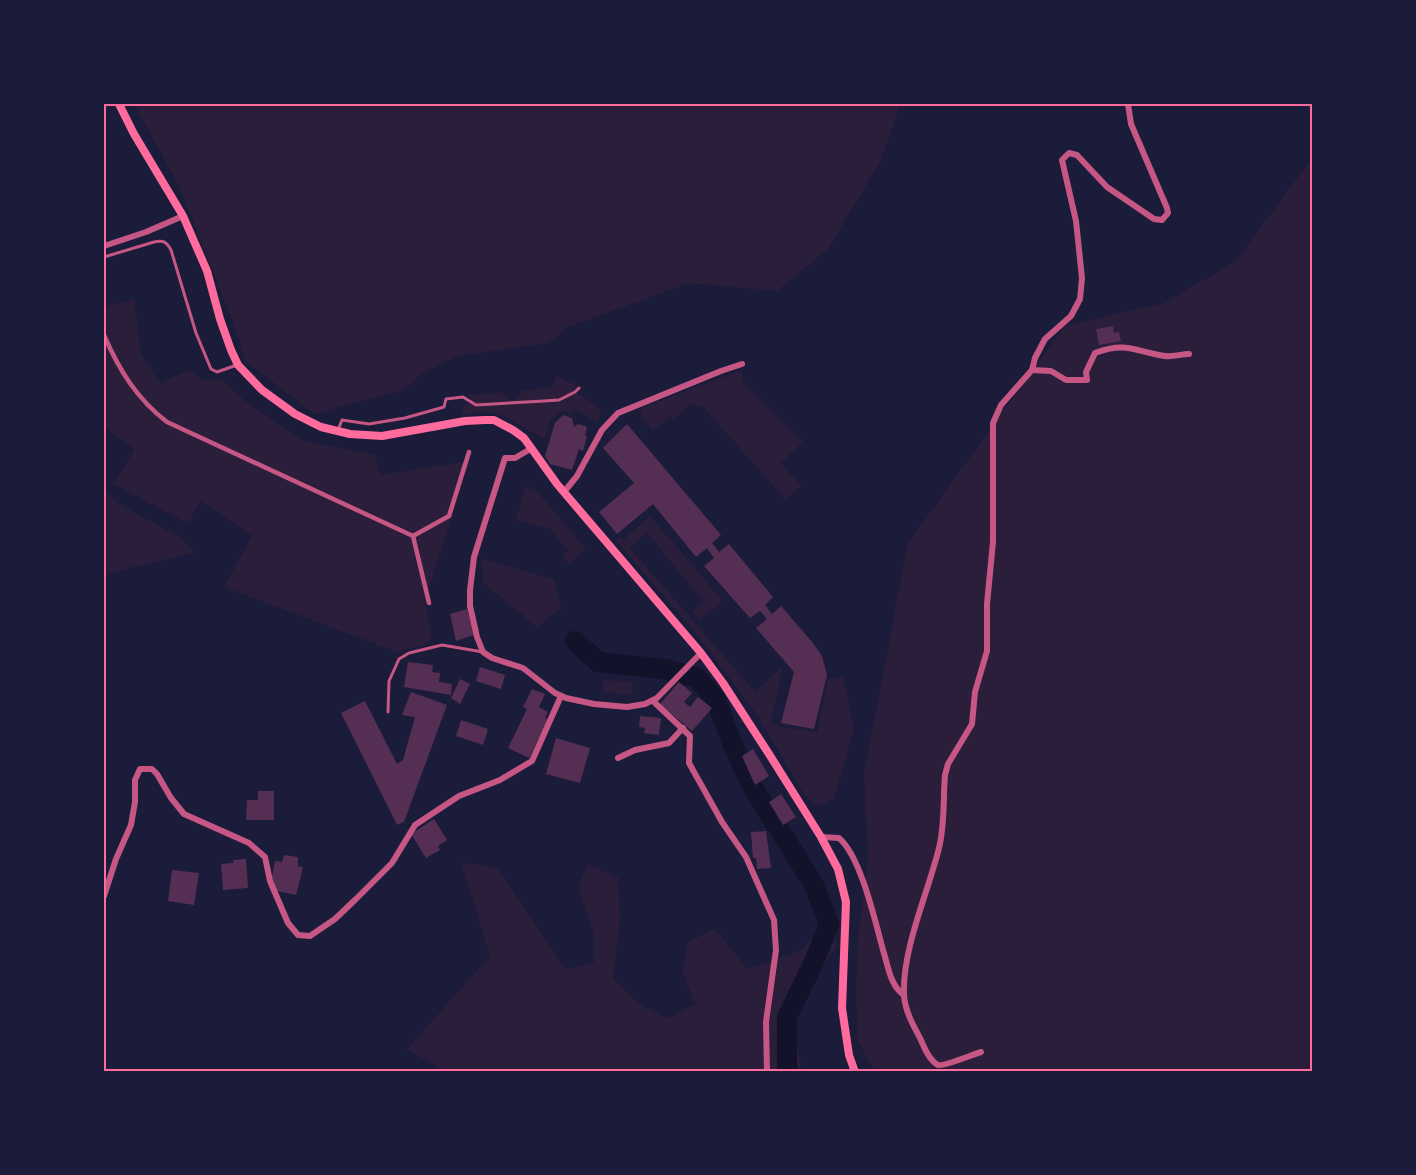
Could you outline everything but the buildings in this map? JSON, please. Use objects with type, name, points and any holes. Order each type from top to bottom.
[{"type":"main road","points":[[119,104],[134,134],[183,216],[207,271],[220,319],[238,365],[262,390],[295,414],[321,427],[338,432],[382,436],[465,421],[494,420],[513,430],[524,438],[548,473],[701,653],[723,683],[821,837],[838,869],[846,902],[842,1008],[847,1044],[855,1071]]},
{"type":"street","points":[[981,1052],[943,1065],[936,1063],[926,1052],[911,1022],[904,995],[911,948],[941,840],[945,775],[948,764],[972,724],[975,692],[987,651],[987,604],[993,542],[993,423],[1000,405],[1032,370],[1035,358],[1045,339],[1071,316],[1081,295],[1078,231],[1061,162],[1063,157],[1068,153],[1077,155],[1107,187],[1154,219],[1162,220],[1167,216],[1167,208],[1128,117],[1128,104]]},
{"type":"street","points":[[104,246],[146,232],[183,216]]},
{"type":"street","points":[[104,335],[114,360],[137,395],[166,422],[413,536]]},
{"type":"street","points":[[1032,370],[1051,371],[1066,380],[1087,380],[1086,372],[1095,353],[1110,348],[1137,348],[1151,354],[1171,357],[1189,354]]},
{"type":"street","points":[[564,492],[577,476],[602,430],[618,412],[742,364]]},
{"type":"street","points":[[532,448],[515,458],[506,458],[474,557],[470,606],[483,652],[492,658],[523,668],[561,696],[594,704],[627,708],[652,701],[701,653]]},
{"type":"street","points":[[413,536],[449,516],[469,452]]},
{"type":"street","points":[[413,536],[429,603]]},
{"type":"street","points":[[104,897],[116,859],[131,825],[135,802],[135,780],[140,769],[152,770],[184,814],[249,843],[265,857],[270,881],[288,922],[298,936],[310,936],[342,912],[392,863],[415,825],[459,796],[500,780],[532,761],[561,696]]},
{"type":"street","points":[[652,701],[690,736],[689,763],[722,822],[746,857],[774,920],[776,950],[766,1022],[767,1071]]},
{"type":"street","points":[[618,758],[635,750],[669,743],[683,728]]},
{"type":"street","points":[[821,837],[839,838],[852,852],[891,978],[904,995]]},
{"type":"lane","points":[[104,256],[161,240],[166,242],[171,250],[196,333],[211,369],[217,372],[238,365]]},
{"type":"lane","points":[[338,432],[342,420],[369,424],[405,418],[444,407],[446,399],[463,397],[476,405],[544,402],[559,400],[579,388]]},
{"type":"lane","points":[[388,712],[389,681],[399,658],[442,645],[483,652]]},
{"type":"shaded area","points":[[134,104],[901,104],[880,162],[828,249],[777,291],[689,283],[568,327],[548,343],[457,356],[423,373],[404,390],[314,414],[246,361],[179,186]]},
{"type":"shaded area","points":[[1312,158],[1312,1071],[875,1071],[857,1040],[858,939],[868,859],[864,774],[908,543],[1065,326],[1164,303],[1236,261]]},
{"type":"shaded area","points":[[134,299],[141,355],[160,383],[189,370],[204,380],[222,379],[244,400],[303,441],[376,455],[379,475],[470,461],[425,601],[432,638],[427,644],[397,652],[224,587],[252,536],[201,501],[188,523],[113,484],[135,449],[104,427],[104,308]]},
{"type":"shaded area","points":[[741,370],[744,383],[803,442],[781,463],[801,486],[786,500],[704,408],[690,404],[675,420],[670,417],[653,430],[640,417],[641,408]]},
{"type":"shaded area","points":[[556,376],[574,384],[575,392],[599,407],[601,415],[596,421],[572,409],[571,413],[560,411],[550,420],[544,439],[506,417],[483,411],[462,415],[462,406],[472,402],[468,393],[478,395],[502,392],[509,400],[515,400],[521,391],[554,386]]},
{"type":"shaded area","points":[[525,486],[536,490],[586,549],[568,565],[563,555],[568,550],[549,528],[516,520]]},
{"type":"shaded area","points":[[104,490],[118,503],[183,539],[194,553],[104,574]]},
{"type":"shaded area","points":[[650,516],[723,601],[700,620],[692,611],[704,602],[647,533],[630,548],[755,692],[783,666],[771,721],[774,726],[817,732],[828,680],[843,677],[854,729],[834,799],[819,806],[805,796],[757,715],[697,635],[616,541],[620,536],[623,540]]},
{"type":"shaded area","points":[[482,559],[554,579],[561,609],[537,627],[483,583]]},
{"type":"shaded area","points":[[603,680],[633,682],[632,695],[602,692]]},
{"type":"shaded area","points":[[461,862],[497,868],[566,969],[594,963],[594,935],[578,887],[588,865],[618,877],[620,919],[613,979],[641,1005],[668,1018],[696,1004],[682,972],[688,942],[715,929],[748,969],[801,950],[836,911],[836,947],[821,970],[793,1027],[802,1071],[444,1071],[407,1049],[490,956]]},
{"type":"waterway","points":[[575,641],[598,662],[665,669],[697,678],[715,698],[732,743],[753,788],[813,883],[829,924],[814,962],[787,1017],[789,1072]]}]
